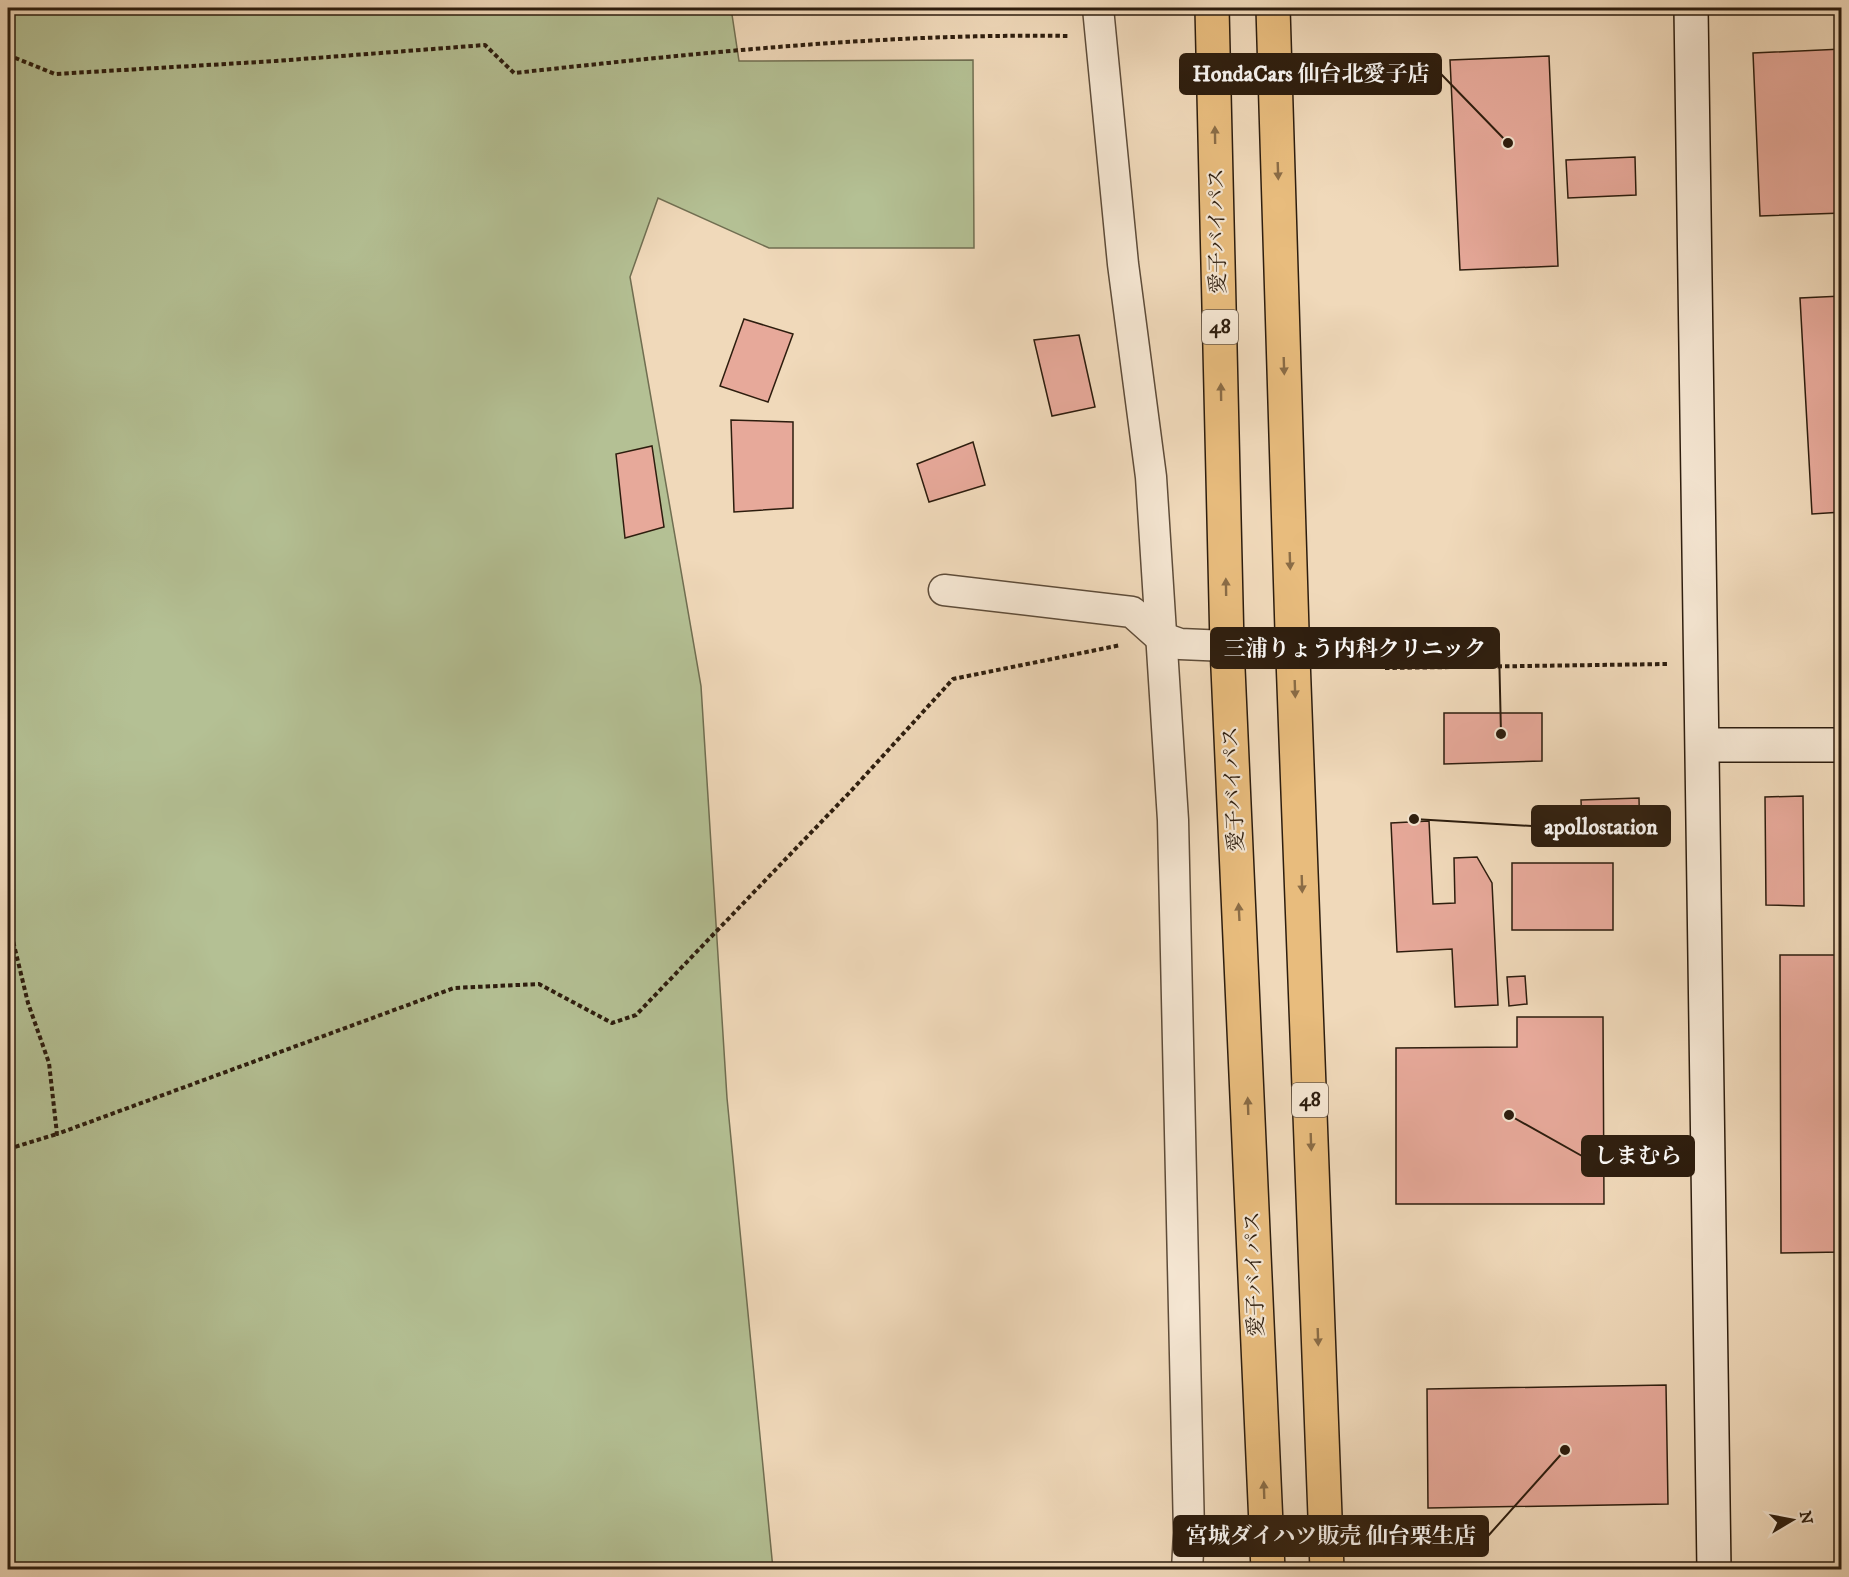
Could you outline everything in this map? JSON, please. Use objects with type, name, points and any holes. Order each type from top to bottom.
[{"type":"highway","name":"愛子バイパス","points":[[1212,8],[1227,646],[1268,1569]]},
{"type":"highway","name":"48","points":[[1273,8],[1293,643],[1327,1569]]},
{"type":"street","points":[[1691,8],[1704,745],[1714,1569]]},
{"type":"street","points":[[1100,22],[1123,264],[1151,477],[1173,820],[1189,1521],[1187,1569]]},
{"type":"street","points":[[944,590],[1132,612],[1160,637],[1180,644],[1227,646]]},
{"type":"street","points":[[1704,745],[1842,745]]},
{"type":"path","points":[[8,55],[55,74],[276,61],[485,45],[514,73],[747,48],[995,35],[1100,22]]},
{"type":"path","points":[[8,1149],[57,1134],[454,988],[539,984],[612,1023],[636,1015],[850,792],[953,679],[1160,637]]},
{"type":"path","points":[[1385,668],[1668,664]]},
{"type":"path","points":[[8,920],[28,1003],[49,1063],[57,1134]]},
{"type":"green space","points":[[8,8],[731,8],[739,61],[973,60],[974,248],[769,248],[658,198],[630,277],[701,686],[727,1098],[773,1569],[8,1570]]},
{"type":"building","points":[[1842,49],[1842,213],[1760,216],[1753,53]]},
{"type":"building","points":[[1549,56],[1558,266],[1460,270],[1450,60]]},
{"type":"building","points":[[1635,157],[1636,195],[1568,198],[1566,160]]},
{"type":"building","points":[[1842,296],[1842,512],[1812,514],[1800,298]]},
{"type":"building","points":[[744,319],[793,334],[768,402],[720,386]]},
{"type":"building","points":[[1079,335],[1095,407],[1052,416],[1034,340]]},
{"type":"building","points":[[731,420],[793,422],[793,508],[734,512]]},
{"type":"building","points":[[973,442],[985,485],[929,502],[917,464]]},
{"type":"building","points":[[652,446],[664,527],[625,538],[616,454]]},
{"type":"building","points":[[1444,713],[1542,713],[1542,761],[1444,764]]},
{"type":"building","points":[[1803,796],[1804,906],[1766,905],[1765,797]]},
{"type":"building","points":[[1639,798],[1640,843],[1583,845],[1581,800]]},
{"type":"building","points":[[1429,821],[1433,904],[1455,903],[1454,858],[1477,857],[1492,883],[1498,1005],[1455,1007],[1452,949],[1397,952],[1391,823]]},
{"type":"building","points":[[1512,863],[1613,863],[1613,930],[1512,930]]},
{"type":"building","points":[[1780,955],[1842,955],[1842,1252],[1781,1253]]},
{"type":"building","points":[[1525,976],[1527,1004],[1509,1006],[1507,977]]},
{"type":"building","points":[[1517,1017],[1603,1017],[1604,1204],[1396,1204],[1396,1048],[1517,1047]]},
{"type":"building","points":[[1666,1385],[1668,1504],[1428,1508],[1427,1389]]},
{"type":"place","name":"HondaCars 仙台北愛子店","points":[[1508,143]]},
{"type":"place","name":"三浦りょう内科クリニック","points":[[1501,734]]},
{"type":"place","name":"apollostation","points":[[1414,819]]},
{"type":"place","name":"しまむら","points":[[1509,1115]]},
{"type":"place","name":"宮城ダイハツ販売 仙台栗生店","points":[[1565,1450]]}]
